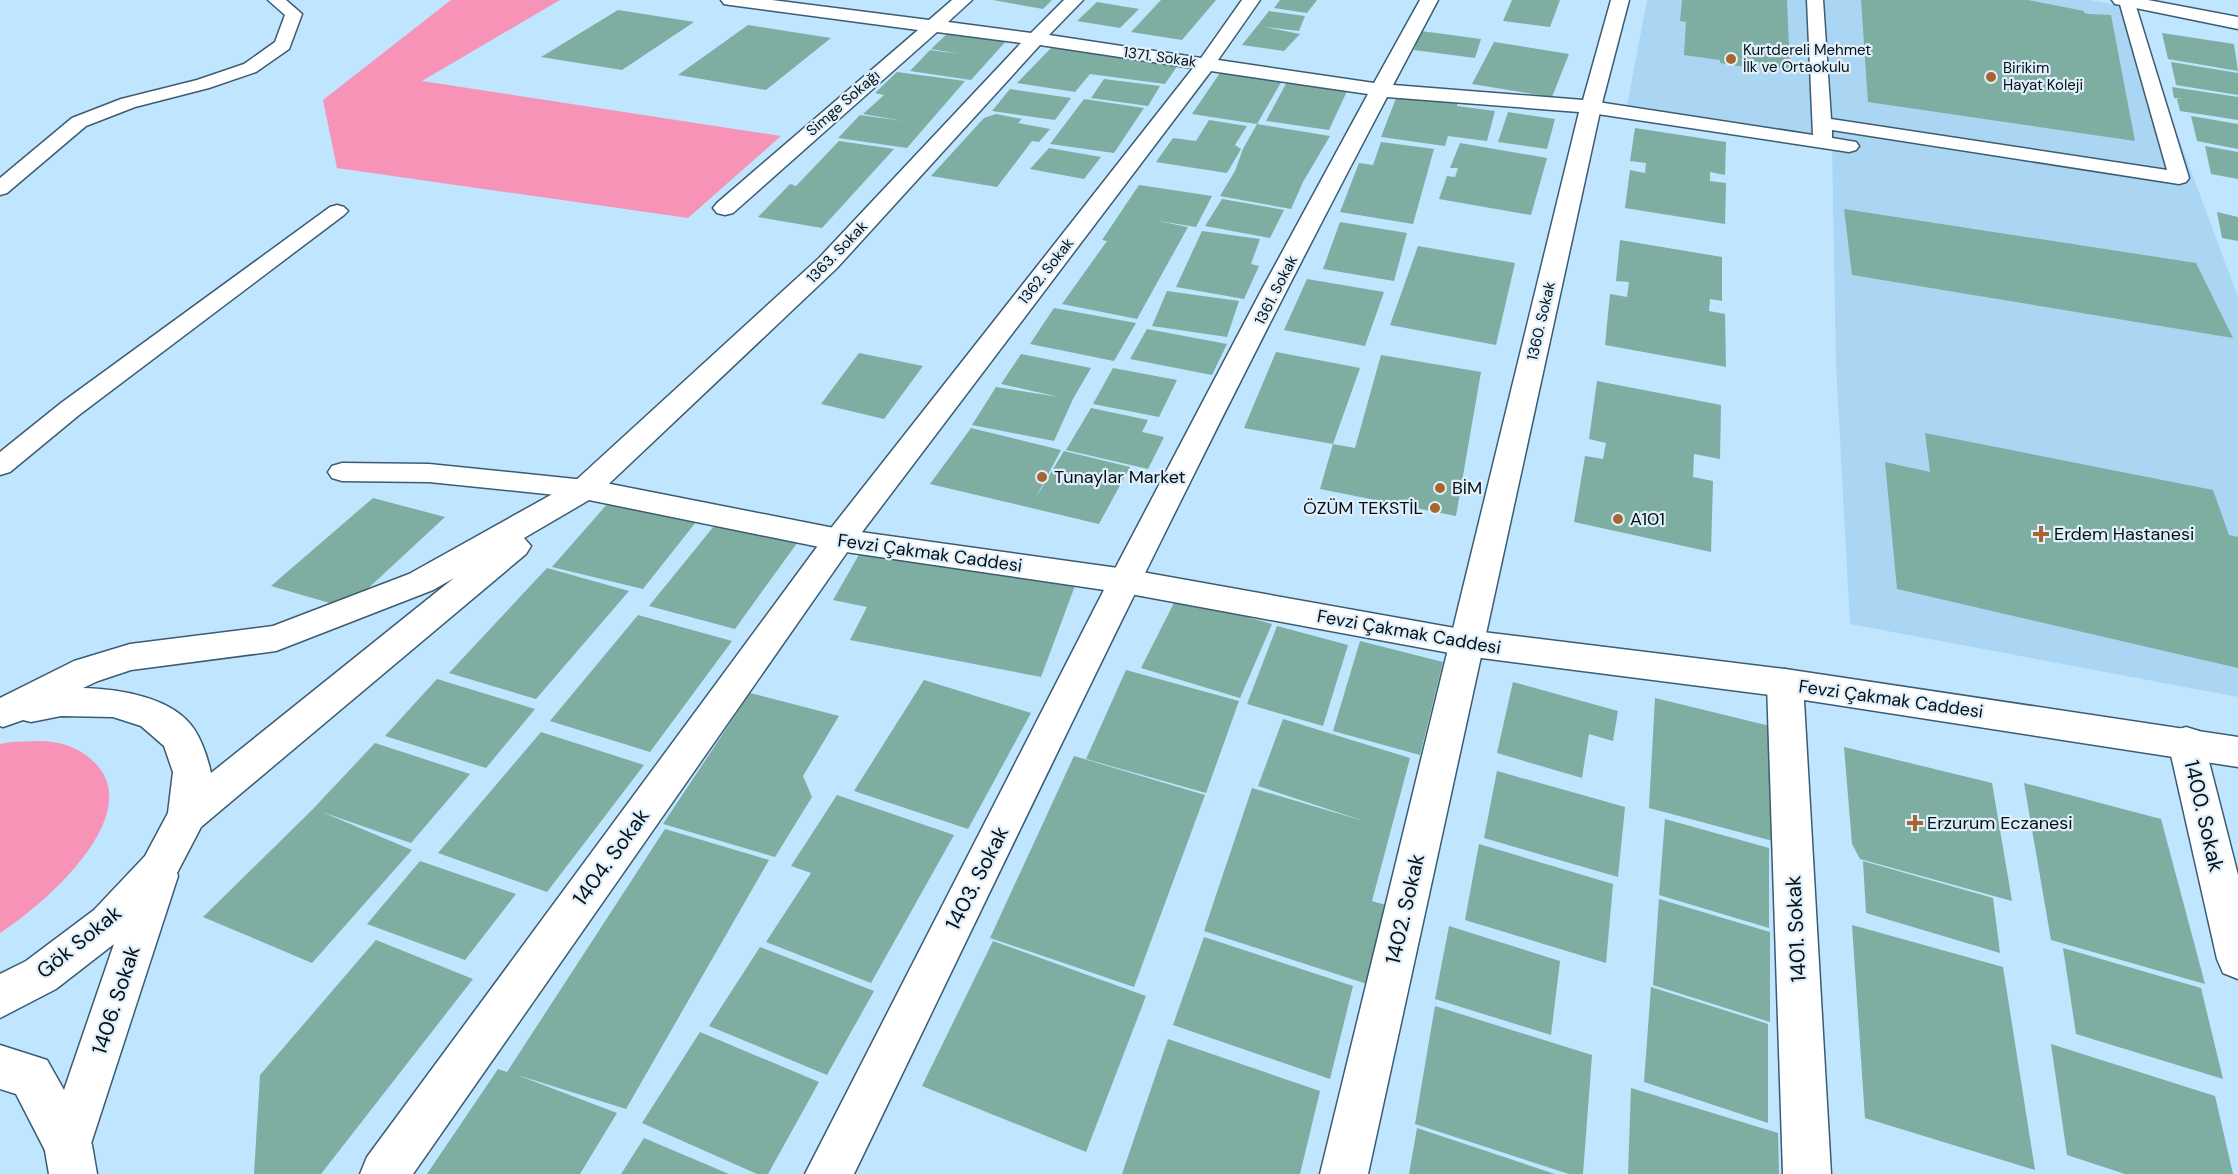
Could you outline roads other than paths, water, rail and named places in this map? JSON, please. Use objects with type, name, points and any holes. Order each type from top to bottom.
[{"type":"street","name":"1371. Sokak","points":[[730,0],[1035,39],[1380,90],[1592,107]]},
{"type":"street","name":"Simge Sokağı","points":[[725,208],[963,0]]},
{"type":"street","name":"1363. Sokak","points":[[585,489],[828,263],[1035,39],[1074,0]]},
{"type":"street","name":"1362. Sokak","points":[[839,540],[1206,64],[1251,0]]},
{"type":"street","name":"1361. Sokak","points":[[1125,581],[1429,0]]},
{"type":"street","name":"1360. Sokak","points":[[1466,643],[1592,107],[1620,0]]},
{"type":"street","points":[[2134,1],[2238,23]]},
{"type":"street","points":[[1,714],[86,671],[130,657],[276,638],[420,582],[585,489]]},
{"type":"street","points":[[187,815],[585,489]]},
{"type":"street","name":"Fevzi Çakmak Caddesi","points":[[585,489],[839,540],[1125,581],[1466,643],[1785,683],[2186,742],[2238,752]]},
{"type":"street","name":"1404. Sokak","points":[[384,1174],[839,540]]},
{"type":"street","name":"1403. Sokak","points":[[829,1174],[1125,581]]},
{"type":"street","name":"1402. Sokak","points":[[1344,1174],[1466,643]]},
{"type":"street","name":"1401. Sokak","points":[[1785,683],[1807,1174]]},
{"type":"street","points":[[1,714],[61,702],[82,702],[113,703],[153,715],[180,738],[192,772],[187,815]]},
{"type":"street","name":"1400. Sokak","points":[[2186,742],[2238,959]]},
{"type":"street","name":"Gök Sokak","points":[[0,997],[42,975],[110,923],[159,868],[187,815]]},
{"type":"street","name":"1406. Sokak","points":[[70,1160],[165,856]]},
{"type":"street","points":[[0,1067],[31,1076],[70,1160]]},
{"type":"lane","points":[[0,189],[79,122],[128,103],[204,84],[250,68],[283,45],[294,14],[276,0]]},
{"type":"lane","points":[[1815,0],[1823,132]]},
{"type":"lane","points":[[1592,107],[1823,132],[2179,178],[2134,1]]},
{"type":"lane","points":[[1823,132],[1900,154]]},
{"type":"lane","points":[[0,466],[70,409],[337,211]]},
{"type":"lane","points":[[342,472],[429,473],[585,489]]},
{"type":"place","name":"Kurtdereli Mehmet İlk ve Ortaokulu","points":[[1731,59]]},
{"type":"place","name":"Birikim Hayat Koleji","points":[[1991,77]]},
{"type":"place","name":"Tunaylar Market","points":[[1042,477]]},
{"type":"place","name":"BİM","points":[[1440,488]]},
{"type":"place","name":"ÖZÜM TEKSTİL","points":[[1435,508]]},
{"type":"place","name":"A101","points":[[1618,519]]},
{"type":"place","name":"Erdem Hastanesi","points":[[2041,534]]},
{"type":"place","name":"Erzurum Eczanesi","points":[[1915,823]]}]
